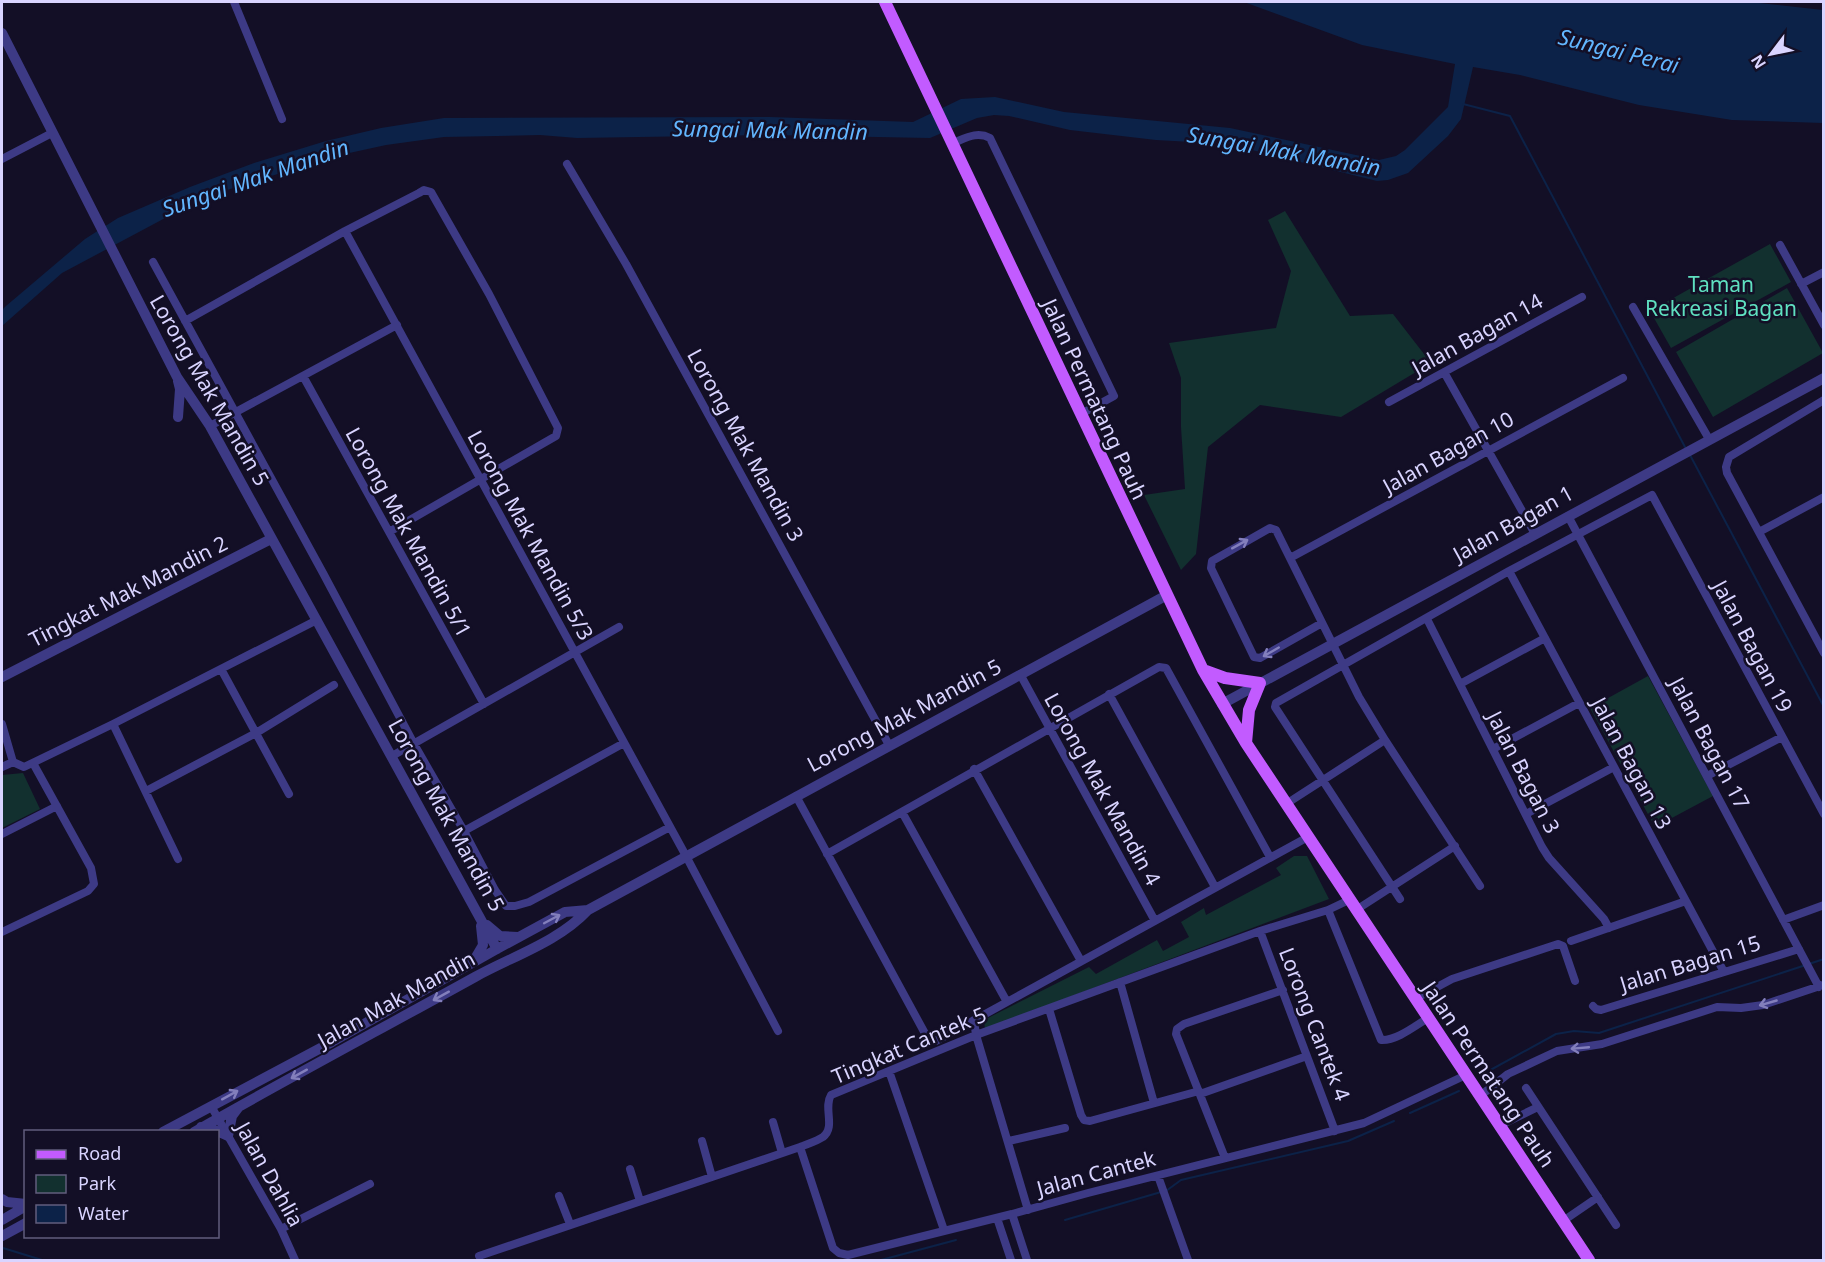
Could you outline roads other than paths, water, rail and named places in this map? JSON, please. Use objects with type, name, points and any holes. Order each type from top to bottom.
[{"type":"main road","name":"Jalan Permatang Pauh","points":[[885,2],[1203,670],[1222,704],[1245,743],[1589,1260]]},
{"type":"main road","points":[[1203,670],[1225,678],[1260,683],[1249,710],[1245,743]]},
{"type":"street","points":[[234,2],[282,119]]},
{"type":"street","name":"Lorong Mak Mandin 5","points":[[2,33],[177,377],[210,426],[497,949],[565,912],[588,910],[1167,595]]},
{"type":"street","points":[[2,159],[52,133]]},
{"type":"street","points":[[953,143],[974,135],[984,135],[990,138],[1114,396],[1081,414]]},
{"type":"street","name":"Lorong Mak Mandin 3","points":[[567,164],[626,264],[889,745]]},
{"type":"street","points":[[185,321],[345,231],[424,190],[431,192],[489,294],[558,428],[556,436],[389,532]]},
{"type":"street","name":"Lorong Mak Mandin 5/3","points":[[345,231],[686,856]]},
{"type":"street","points":[[1780,245],[1824,325]]},
{"type":"street","points":[[153,262],[414,744],[506,906],[529,902],[670,827]]},
{"type":"street","points":[[1801,284],[1824,272]]},
{"type":"street","name":"Jalan Bagan 14","points":[[1389,402],[1582,297]]},
{"type":"street","points":[[1633,307],[1706,441]]},
{"type":"street","points":[[210,426],[397,325]]},
{"type":"street","points":[[1444,372],[1535,534]]},
{"type":"street","name":"Lorong Mak Mandin 5/1","points":[[303,376],[483,704]]},
{"type":"street","points":[[177,377],[180,389],[178,417]]},
{"type":"street","name":"Jalan Bagan 10","points":[[1290,558],[1623,378]]},
{"type":"street","name":"Jalan Bagan 1","points":[[1222,704],[1824,378]]},
{"type":"street","points":[[1824,400],[1729,457],[1726,467],[1727,473],[1824,653]]},
{"type":"street","name":"Jalan Bagan 1","points":[[1322,781],[1275,707],[1276,703],[1509,571],[1652,495]]},
{"type":"street","name":"Jalan Bagan 19","points":[[1652,495],[1824,814]]},
{"type":"street","points":[[1759,532],[1824,497]]},
{"type":"street","name":"Jalan Bagan 17","points":[[1568,516],[1812,974],[1821,986]]},
{"type":"street","points":[[1322,623],[1260,658],[1254,657],[1211,568],[1212,561],[1270,528],[1276,531],[1322,623],[1342,666],[1385,740],[1480,886]]},
{"type":"street","name":"Tingkat Mak Mandin 2","points":[[2,677],[272,539]]},
{"type":"street","name":"Jalan Bagan 13","points":[[1509,571],[1724,972]]},
{"type":"street","name":"Jalan Bagan 3","points":[[1427,619],[1549,858],[1610,928]]},
{"type":"street","points":[[2,766],[13,762],[24,767],[33,763],[317,620]]},
{"type":"street","points":[[392,756],[619,627]]},
{"type":"street","points":[[1460,684],[1545,638]]},
{"type":"street","points":[[827,854],[974,769],[1159,667],[1166,668],[1270,857]]},
{"type":"street","points":[[221,669],[289,794]]},
{"type":"street","name":"Lorong Mak Mandin 4","points":[[1020,674],[1155,921]]},
{"type":"street","points":[[146,791],[256,733],[334,685]]},
{"type":"street","points":[[1109,694],[1215,887]]},
{"type":"street","points":[[1493,749],[1579,702]]},
{"type":"street","points":[[2,724],[13,762]]},
{"type":"street","points":[[113,724],[178,859]]},
{"type":"street","points":[[1707,777],[1782,737]]},
{"type":"street","points":[[1286,804],[1385,740]]},
{"type":"street","points":[[464,831],[624,743]]},
{"type":"street","points":[[2,932],[88,891],[94,884],[91,868],[33,763]]},
{"type":"street","points":[[1526,814],[1614,767]]},
{"type":"street","points":[[974,769],[1081,962]]},
{"type":"street","points":[[1322,781],[1400,899]]},
{"type":"street","points":[[796,796],[928,1039],[936,1041],[1308,837]]},
{"type":"street","points":[[2,834],[57,806]]},
{"type":"street","points":[[902,812],[1007,1002]]},
{"type":"street","points":[[1353,905],[1392,886],[1455,846]]},
{"type":"street","points":[[686,856],[778,1031]]},
{"type":"street","points":[[1571,941],[1686,901]]},
{"type":"street","name":"Tingkat Cantek 5","points":[[479,1256],[800,1147],[824,1136],[830,1127],[827,1102],[831,1095],[976,1035],[1260,931],[1328,910],[1353,905]]},
{"type":"street","points":[[1784,920],[1824,905]]},
{"type":"street","points":[[477,910],[493,932],[500,936],[519,937]]},
{"type":"street","points":[[471,964],[483,945],[477,910]]},
{"type":"street","name":"Jalan Mak Mandin","points":[[197,1129],[574,925],[588,910]]},
{"type":"street","points":[[1328,910],[1379,1038],[1384,1041],[1428,1018]]},
{"type":"street","name":"Lorong Cantek 4","points":[[1260,931],[1335,1131]]},
{"type":"street","points":[[1415,999],[1452,979],[1558,944],[1563,946],[1575,981]]},
{"type":"street","points":[[479,975],[489,967],[497,949],[507,952],[527,951]]},
{"type":"street","name":"Jalan Mak Mandin","points":[[165,1130],[332,1042],[497,949]]},
{"type":"street","name":"Jalan Bagan 15","points":[[1593,1006],[1601,1010],[1724,972],[1801,953]]},
{"type":"street","points":[[1120,982],[1154,1103]]},
{"type":"street","points":[[1478,1093],[1508,1074],[1557,1051],[1602,1044],[1717,1007],[1741,1008],[1763,1005],[1821,986]]},
{"type":"street","points":[[1225,1158],[1176,1034],[1177,1029],[1184,1024],[1282,990]]},
{"type":"street","points":[[1049,1009],[1084,1120],[1090,1121],[1199,1092],[1307,1056]]},
{"type":"street","points":[[974,1020],[976,1035],[1028,1210]]},
{"type":"street","points":[[889,1071],[944,1230]]},
{"type":"street","name":"Jalan Cantek","points":[[800,1147],[834,1248],[839,1253],[848,1255],[1159,1179],[1225,1158],[1364,1123],[1466,1075]]},
{"type":"street","points":[[1526,1088],[1616,1225]]},
{"type":"street","name":"Jalan Dahlia","points":[[211,1106],[281,1229],[295,1260]]},
{"type":"street","points":[[219,1132],[228,1136],[231,1116],[239,1107]]},
{"type":"street","points":[[1499,1126],[1538,1107]]},
{"type":"street","points":[[773,1122],[782,1153]]},
{"type":"street","points":[[197,1129],[208,1127],[215,1130]]},
{"type":"street","points":[[1009,1141],[1065,1128]]},
{"type":"street","points":[[702,1141],[711,1177]]},
{"type":"street","points":[[630,1169],[640,1201]]},
{"type":"street","points":[[1159,1179],[1188,1260]]},
{"type":"street","points":[[281,1229],[370,1184]]},
{"type":"street","points":[[560,1196],[570,1224]]},
{"type":"street","points":[[1563,1221],[1598,1197]]},
{"type":"street","points":[[24,1205],[2,1201],[5,1218],[24,1206]]},
{"type":"street","points":[[1012,1214],[1027,1260]]},
{"type":"street","points":[[997,1218],[1011,1260]]},
{"type":"street","points":[[2,1236],[24,1224]]},
{"type":"water","points":[[1244,2],[1750,2],[1823,10],[1823,123],[1732,120],[1639,105],[1520,75],[1473,67],[1461,119],[1448,136],[1408,173],[1377,181],[1228,144],[1156,140],[1070,130],[1009,116],[994,115],[977,118],[930,138],[771,135],[577,138],[540,135],[444,137],[386,145],[331,157],[197,201],[62,273],[2,326],[2,310],[6,306],[85,239],[118,218],[254,163],[326,141],[381,128],[444,118],[770,117],[913,122],[961,99],[995,97],[1064,112],[1230,128],[1379,160],[1396,156],[1405,150],[1448,107],[1455,64],[1362,45]]},
{"type":"waterway","points":[[1463,104],[1510,116],[1685,447]]},
{"type":"waterway","points":[[1690,455],[1824,707]]},
{"type":"waterway","points":[[1485,1073],[1556,1034],[1574,1031],[1599,1033],[1824,959]]},
{"type":"waterway","points":[[1410,1113],[1459,1091]]},
{"type":"waterway","points":[[1166,1191],[1181,1180],[1348,1141],[1394,1121]]},
{"type":"waterway","points":[[1065,1220],[1161,1192]]},
{"type":"waterway","points":[[881,1260],[956,1240]]},
{"type":"waterway","points":[[2,1250],[3,1248],[42,1260]]},
{"type":"water label","name":"Sungai Perai","points":[[1619,50]]},
{"type":"water label","name":"Sungai Mak Mandin","points":[[770,129]]},
{"type":"water label","name":"Sungai Mak Mandin","points":[[1284,150]]},
{"type":"water label","name":"Sungai Mak Mandin","points":[[255,177]]},
{"type":"park label","name":"Taman Rekreasi Bagan","points":[[1721,296]]}]
